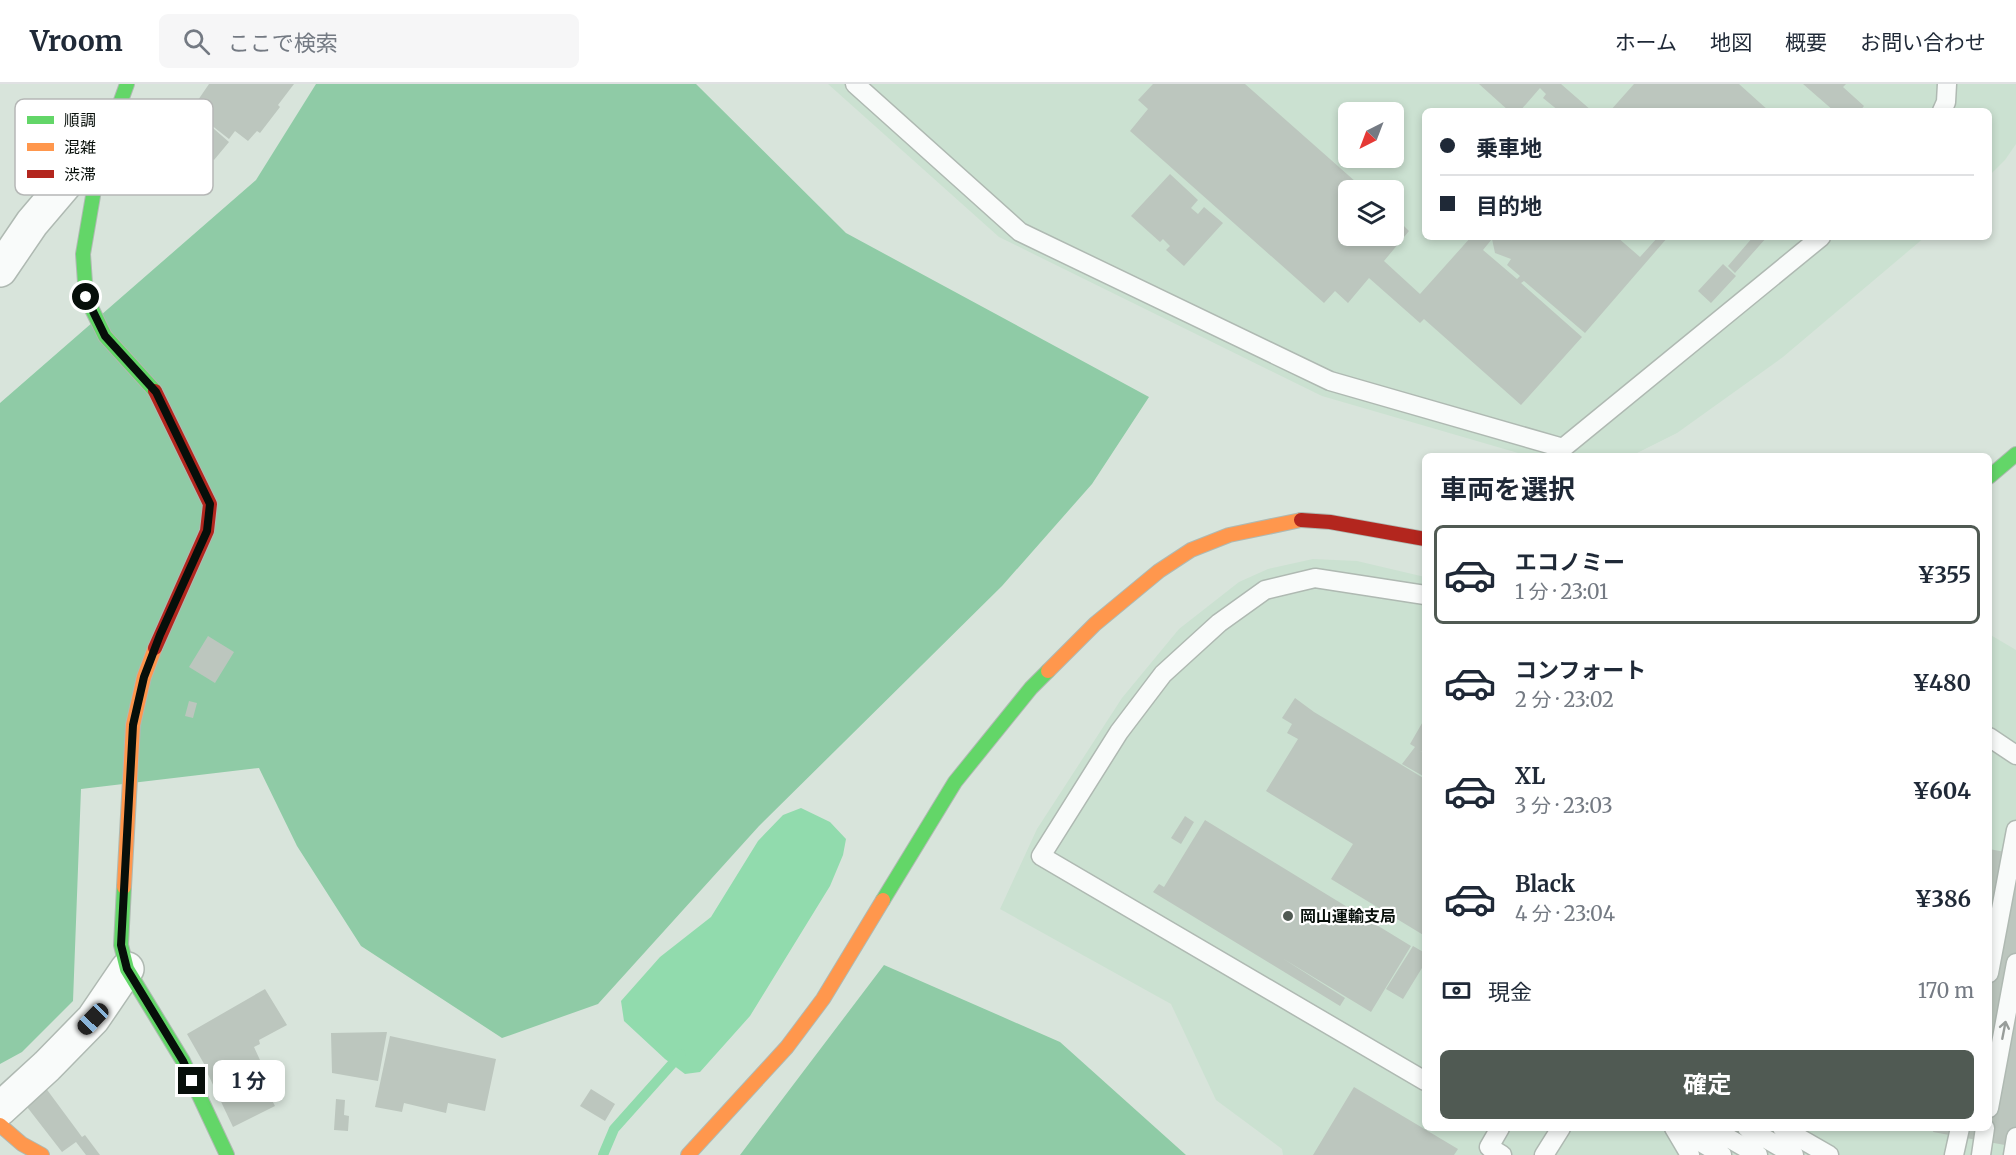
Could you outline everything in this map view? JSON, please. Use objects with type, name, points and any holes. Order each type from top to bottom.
[{"type":"street","points":[[122,99],[127,84]]},
{"type":"street","points":[[0,270],[32,223],[56,195]]},
{"type":"street","points":[[93,195],[83,255],[86,297],[105,336],[156,392],[210,504],[207,531],[156,645],[144,677],[133,725],[121,945],[127,969],[183,1061],[227,1155]]},
{"type":"street","points":[[1992,474],[2016,453]]},
{"type":"street","points":[[688,1155],[787,1047],[823,999],[955,782],[1031,688],[1095,624],[1167,566],[1191,550],[1229,535],[1299,520],[1330,522],[1422,538]]},
{"type":"street","points":[[0,1109],[93,1019],[127,969]]},
{"type":"street","points":[[0,1125],[22,1144],[42,1155]]},
{"type":"lane","points":[[855,84],[1020,232],[1330,381],[1563,448],[1817,240]]},
{"type":"lane","points":[[1943,108],[1947,84]]},
{"type":"lane","points":[[1422,596],[1315,578],[1265,590],[1219,623],[1163,674],[1119,732],[1041,856],[1422,1079]]},
{"type":"lane","points":[[1992,739],[2016,755]]},
{"type":"lane","points":[[1992,957],[2016,830]]},
{"type":"lane","points":[[1992,1092],[2016,963]]},
{"type":"lane","points":[[1492,1152],[1499,1131]]},
{"type":"lane","points":[[1544,1155],[1559,1131]]},
{"type":"lane","points":[[1676,1131],[1690,1155]]},
{"type":"lane","points":[[1691,1131],[1701,1143],[1722,1155]]},
{"type":"lane","points":[[1716,1131],[1758,1155]]},
{"type":"lane","points":[[1752,1131],[1794,1155]]},
{"type":"lane","points":[[1787,1131],[1829,1155]]},
{"type":"lane","points":[[1954,1155],[1959,1131]]},
{"type":"lane","points":[[1981,1155],[1985,1131]]},
{"type":"lane","points":[[2013,1155],[2016,1137]]},
{"type":"shaded area","points":[[316,84],[696,84],[846,233],[1149,397],[1092,484],[1002,586],[759,826],[598,1004],[502,1038],[361,946],[297,846],[259,768],[81,789],[73,1001],[22,1052],[0,1064],[0,403],[256,180]]},
{"type":"shaded area","points":[[828,84],[2016,84],[2016,144],[1992,173],[1992,108],[1422,108],[1422,240],[1921,240],[1783,357],[1677,433],[1637,453],[1519,453],[1322,396],[999,237]]},
{"type":"shaded area","points":[[1313,559],[1357,561],[1422,576],[1422,1131],[1992,1131],[1992,636],[2016,650],[2016,1155],[1283,1155],[1282,1149],[1216,1100],[1171,1004],[1000,909],[1037,829],[1122,698],[1179,629],[1239,582],[1268,569]]},
{"type":"shaded area","points":[[801,808],[830,822],[846,839],[843,855],[830,886],[750,1016],[700,1072],[685,1074],[624,1021],[621,1001],[660,957],[711,917],[758,841],[783,815]]},
{"type":"shaded area","points":[[884,965],[1060,1042],[1186,1155],[740,1155]]},
{"type":"building","points":[[209,84],[294,84],[260,133],[257,131],[248,141],[235,131],[229,139],[213,126],[213,99],[199,99]]},
{"type":"building","points":[[1153,84],[1245,84],[1354,180],[1338,180],[1338,246],[1396,246],[1384,261],[1420,294],[1468,240],[1491,240],[1483,250],[1517,279],[1520,276],[1507,265],[1511,259],[1495,253],[1492,240],[1620,240],[1640,257],[1655,240],[1665,240],[1585,333],[1524,281],[1521,283],[1582,337],[1521,405],[1424,319],[1420,323],[1369,278],[1348,303],[1335,291],[1324,303],[1130,131],[1148,109],[1138,100]]},
{"type":"building","points":[[1479,84],[1561,84],[1589,108],[1555,108],[1543,98],[1546,94],[1540,88],[1523,108],[1506,108]]},
{"type":"building","points":[[1634,84],[1739,84],[1766,108],[1613,108]]},
{"type":"building","points":[[1803,84],[1846,84],[1843,87],[1864,106],[1862,108],[1831,108]]},
{"type":"building","points":[[213,128],[229,142],[213,159]]},
{"type":"building","points":[[1170,174],[1198,200],[1191,208],[1198,214],[1204,207],[1223,223],[1184,266],[1166,250],[1170,246],[1163,239],[1160,242],[1131,216]]},
{"type":"building","points":[[1404,226],[1409,231],[1404,237]]},
{"type":"building","points":[[1750,240],[1764,240],[1735,273],[1728,266]]},
{"type":"building","points":[[1723,264],[1736,276],[1711,303],[1698,291]]},
{"type":"building","points":[[208,636],[234,652],[215,683],[189,667]]},
{"type":"building","points":[[1295,698],[1314,712],[1422,777],[1422,934],[1331,879],[1353,844],[1266,791],[1298,739],[1287,733],[1292,724],[1282,718]]},
{"type":"building","points":[[189,701],[197,703],[193,718],[185,716]]},
{"type":"building","points":[[1422,723],[1422,752],[1420,751],[1422,752],[1422,775],[1402,764],[1415,747],[1410,744]]},
{"type":"building","points":[[1185,816],[1194,822],[1181,844],[1171,838]]},
{"type":"building","name":"岡山運輸支局","points":[[1205,820],[1411,946],[1371,1012],[1282,958],[1345,998],[1340,1006],[1153,892],[1159,884],[1164,887]]},
{"type":"building","points":[[1992,850],[2016,854],[2016,1147],[1933,1132],[1992,1131]]},
{"type":"building","points":[[1413,946],[1422,951],[1422,968],[1403,999],[1386,989]]},
{"type":"building","points":[[265,989],[287,1025],[259,1040],[260,1044],[254,1047],[265,1071],[269,1069],[276,1082],[266,1089],[275,1106],[233,1127],[207,1069],[187,1034]]},
{"type":"building","points":[[387,1032],[378,1081],[332,1073],[331,1033]]},
{"type":"building","points":[[390,1036],[496,1059],[485,1111],[448,1103],[446,1113],[404,1103],[402,1112],[375,1107]]},
{"type":"building","points":[[45,1087],[82,1137],[85,1135],[100,1155],[86,1155],[76,1142],[62,1152],[24,1103]]},
{"type":"building","points":[[1354,1087],[1422,1128],[1422,1131],[1428,1131],[1458,1149],[1454,1155],[1313,1155]]},
{"type":"building","points":[[591,1089],[615,1104],[605,1121],[580,1106]]},
{"type":"building","points":[[336,1099],[345,1100],[344,1115],[349,1116],[348,1131],[334,1130]]},
{"type":"waterway","points":[[603,1155],[614,1129],[681,1054]]},
{"type":"traffic: fast","points":[[122,99],[127,84]]},
{"type":"traffic: fast","points":[[93,195],[83,254],[86,297],[105,336],[155,391]]},
{"type":"traffic: fast","points":[[1992,474],[2016,454]]},
{"type":"traffic: fast","points":[[883,900],[955,782],[1031,688],[1048,671]]},
{"type":"traffic: fast","points":[[124,887],[121,945],[127,969],[183,1061],[227,1155]]},
{"type":"traffic: slow","points":[[1048,671],[1095,624],[1159,571],[1191,550],[1229,535],[1301,520]]},
{"type":"traffic: slow","points":[[124,887],[133,725],[144,677],[155,648]]},
{"type":"traffic: slow","points":[[688,1155],[787,1047],[823,999],[883,900]]},
{"type":"traffic: slow","points":[[0,1125],[22,1144],[42,1155]]},
{"type":"traffic: jam","points":[[155,391],[210,504],[207,531],[155,648]]},
{"type":"traffic: jam","points":[[1301,520],[1330,522],[1422,538]]},
{"type":"place","name":"岡山運輸支局","points":[[1288,916]]},
{"type":"route","points":[[86,297],[105,336],[156,392],[210,504],[207,531],[160,635],[144,677],[133,725],[121,945],[127,969],[183,1061],[192,1081]]}]
